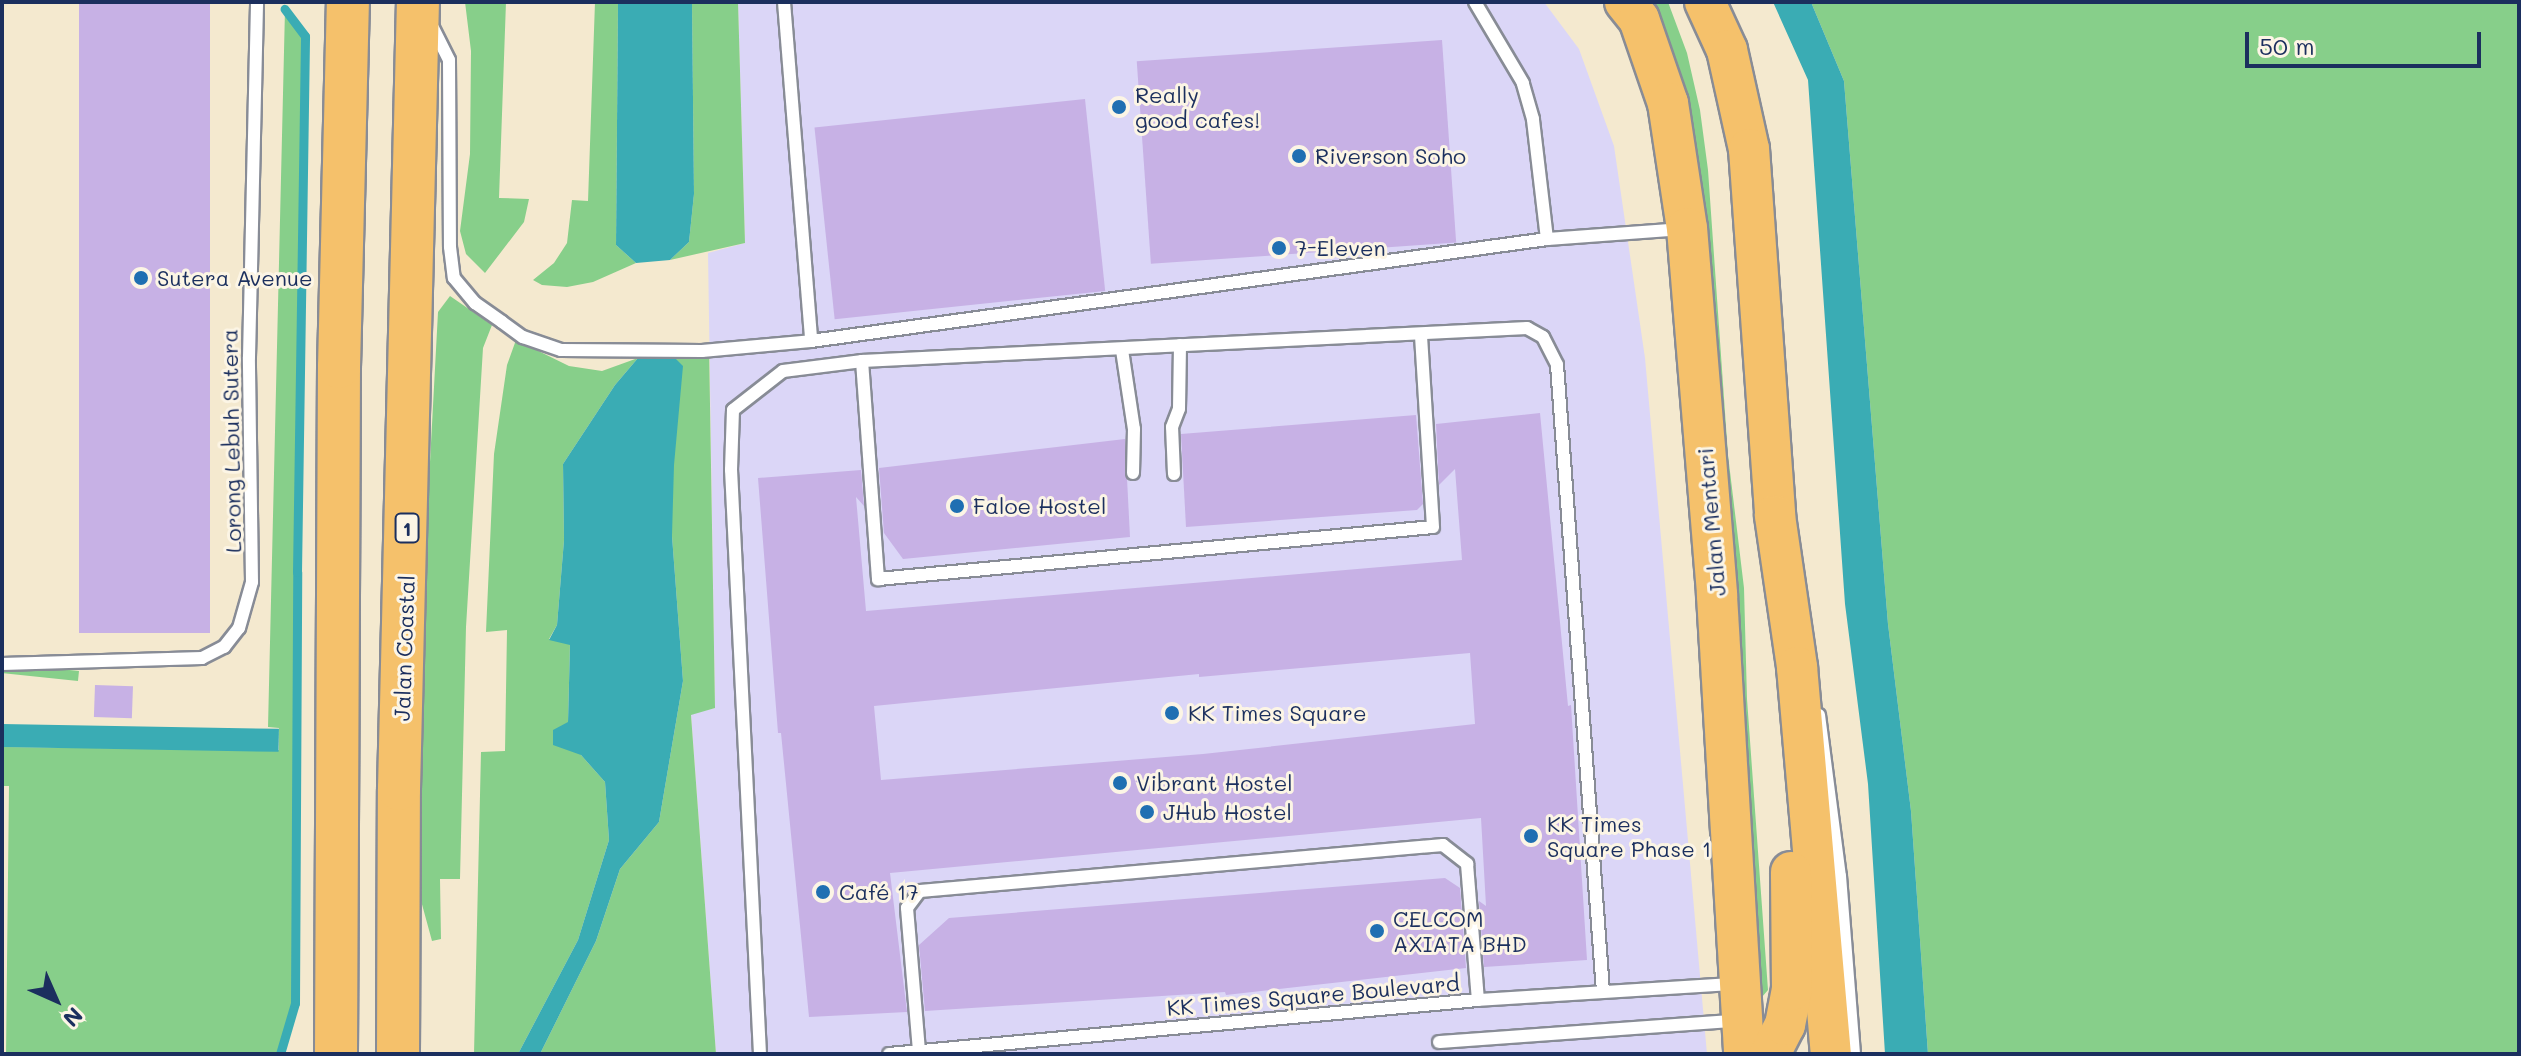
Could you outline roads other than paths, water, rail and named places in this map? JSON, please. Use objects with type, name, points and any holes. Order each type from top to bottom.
[{"type":"highway","points":[[336,1054],[339,367],[348,2]]},
{"type":"highway","name":"Jalan Coastal","points":[[398,1054],[399,789],[419,2]]},
{"type":"main road","name":"Jalan Mentari","points":[[1625,2],[1639,19],[1668,103],[1687,228],[1717,596],[1743,1019]]},
{"type":"main road","points":[[1705,2],[1727,50],[1749,149],[1775,516],[1804,676],[1831,1054]]},
{"type":"main road","points":[[1770,1054],[1785,1025],[1792,990],[1791,840],[1782,708],[1804,676]]},
{"type":"lane","name":"Lorong Lebuh Sutera","points":[[2,664],[202,658],[224,647],[239,628],[252,582],[249,357],[257,2]]},
{"type":"lane","points":[[419,2],[449,60],[450,247],[454,278],[475,303],[523,337],[561,350],[702,351],[811,341],[1547,239],[1687,228]]},
{"type":"lane","points":[[784,2],[811,341]]},
{"type":"lane","points":[[1475,2],[1523,83],[1533,119],[1547,239]]},
{"type":"lane","points":[[760,1054],[731,470],[733,410],[783,371],[862,361],[1527,328],[1543,337],[1557,365],[1603,991]]},
{"type":"lane","points":[[862,361],[878,579],[1433,527],[1421,334]]},
{"type":"lane","points":[[1174,474],[1172,427],[1179,409],[1180,345]]},
{"type":"lane","points":[[1122,350],[1134,429],[1133,473]]},
{"type":"lane","points":[[1816,702],[1824,733],[1840,876],[1854,1054]]},
{"type":"lane","points":[[919,1051],[907,908],[920,891],[1443,845],[1467,864],[1478,1000]]},
{"type":"lane","name":"KK Times Square Boulevard","points":[[889,1054],[1603,991],[1743,1019]]},
{"type":"lane","points":[[1439,1042],[1743,1019]]},
{"type":"water","points":[[618,2],[692,2],[694,194],[689,242],[670,260],[636,263],[616,245]]},
{"type":"water","points":[[1773,2],[1811,2],[1844,81],[1888,624],[1911,811],[1928,1054],[1885,1054],[1868,784],[1845,604],[1808,80]]},
{"type":"water","points":[[670,353],[683,366],[674,465],[672,536],[683,681],[659,822],[620,869],[596,941],[540,1054],[518,1054],[578,940],[609,840],[605,782],[581,755],[553,745],[553,730],[568,722],[570,645],[549,640],[557,625],[564,540],[563,464],[615,385],[638,358]]},
{"type":"water","points":[[2,724],[279,729],[279,752],[2,747]]},
{"type":"waterway","points":[[280,1054],[295,1003],[297,572],[305,36],[285,9]]},
{"type":"place","name":"Really good cafes!","points":[[1119,107]]},
{"type":"place","name":"Riverson Soho","points":[[1299,156]]},
{"type":"place","name":"7-Eleven","points":[[1279,248]]},
{"type":"place","name":"Sutera Avenue","points":[[141,278]]},
{"type":"place","name":"Faloe Hostel","points":[[957,506]]},
{"type":"place","name":"KK Times Square","points":[[1172,713]]},
{"type":"place","name":"Vibrant Hostel","points":[[1120,783]]},
{"type":"place","name":"JHub Hostel","points":[[1147,812]]},
{"type":"place","name":"KK Times Square Phase 1","points":[[1531,836]]},
{"type":"place","name":"Café 17","points":[[823,892]]},
{"type":"place","name":"CELCOM AXIATA BHD","points":[[1377,931]]}]
